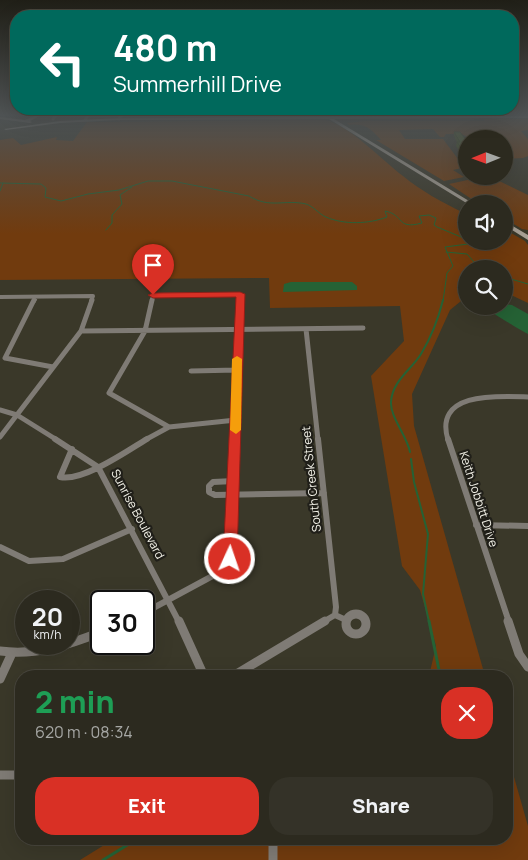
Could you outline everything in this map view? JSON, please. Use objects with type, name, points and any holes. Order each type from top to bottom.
[{"type":"main road","points":[[391,154],[458,195]]},
{"type":"main road","points":[[513,229],[528,238]]},
{"type":"street","points":[[155,607],[231,566],[240,294],[153,295],[145,330],[109,393],[170,427]]},
{"type":"street","points":[[0,297],[93,296],[81,331],[0,437]]},
{"type":"street","points":[[36,297],[5,358],[53,367]]},
{"type":"street","points":[[81,331],[363,328]]},
{"type":"street","name":"South Creek Street","points":[[306,329],[336,607],[335,615]]},
{"type":"street","points":[[192,371],[237,370]]},
{"type":"street","name":"Keith Jobbitt Drive","points":[[528,398],[493,395],[473,398],[460,404],[447,420],[447,437],[519,654],[528,667]]},
{"type":"street","name":"Sunrise Boulevard","points":[[0,410],[17,414],[98,468],[169,600],[201,670]]},
{"type":"street","points":[[72,450],[61,471],[60,477],[63,479],[69,479],[98,468],[170,427],[236,420]]},
{"type":"street","points":[[234,481],[213,482],[208,489],[212,494],[233,495],[324,493]]},
{"type":"street","points":[[476,525],[528,526]]},
{"type":"street","points":[[0,547],[29,561],[63,559],[132,529]]},
{"type":"street","points":[[243,670],[335,615],[346,620]]},
{"type":"street","points":[[0,651],[12,653],[62,648],[90,637]]},
{"type":"street","points":[[0,679],[12,653]]},
{"type":"street","points":[[0,775],[15,774]]},
{"type":"street","points":[[273,845],[274,860]]},
{"type":"shaded area","points":[[0,154],[377,154],[424,191],[458,210],[458,250],[513,250],[513,234],[525,241],[528,245],[528,303],[513,296],[513,260],[458,260],[458,304],[450,310],[412,394],[414,426],[483,670],[430,670],[436,646],[420,590],[402,566],[371,376],[404,341],[400,306],[270,308],[269,278],[0,280]]},
{"type":"shaded area","points":[[399,154],[454,154],[458,159],[458,169],[453,170],[458,173],[458,178],[444,181]]},
{"type":"shaded area","points":[[513,154],[528,154],[523,158],[513,159]]},
{"type":"shaded area","points":[[458,182],[458,185],[507,185],[528,195],[528,230],[513,224],[513,195],[466,195],[449,184]]},
{"type":"shaded area","points":[[291,282],[352,282],[357,286],[357,290],[283,292],[284,284]]},
{"type":"shaded area","points":[[513,306],[528,314],[528,334],[496,315],[513,315]]},
{"type":"shaded area","points":[[513,774],[528,826],[528,860],[80,860],[104,845],[513,845]]},
{"type":"waterway","points":[[3,183],[41,184],[46,188],[45,197],[61,201],[88,194],[119,190],[148,181],[172,181],[249,196],[264,202],[306,204],[333,220],[356,223],[365,222],[387,217],[385,211],[408,225],[414,225],[422,223],[419,216],[429,215],[436,218],[434,225],[458,236]]},
{"type":"waterway","points":[[0,191],[3,183]]},
{"type":"waterway","points":[[106,230],[112,223],[112,215],[122,204],[120,195],[132,187]]},
{"type":"waterway","points":[[447,252],[445,247],[458,245]]},
{"type":"waterway","points":[[443,301],[447,273],[453,266],[447,252]]},
{"type":"waterway","points":[[447,252],[467,254],[472,260]]},
{"type":"waterway","points":[[513,280],[528,284]]},
{"type":"waterway","points":[[410,452],[391,408],[392,395],[399,382],[425,347],[434,328],[443,300]]},
{"type":"waterway","points":[[411,459],[414,482],[428,534],[423,594],[429,622]]},
{"type":"waterway","points":[[429,621],[439,670]]},
{"type":"waterway","points":[[103,860],[127,845]]},
{"type":"slow traffic","points":[[236,430],[237,359]]},
{"type":"route","points":[[153,295],[240,294],[230,559]]}]
